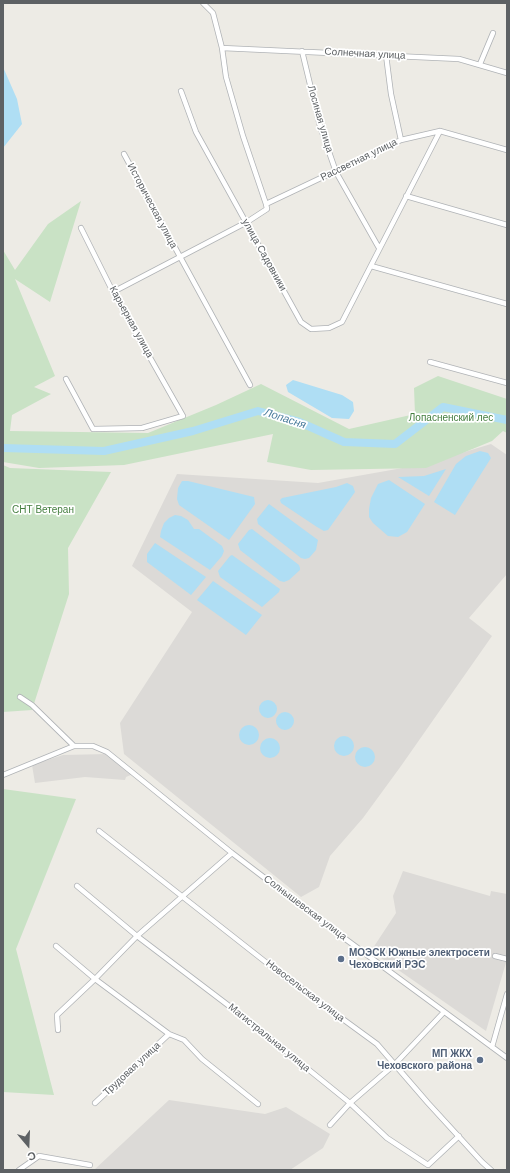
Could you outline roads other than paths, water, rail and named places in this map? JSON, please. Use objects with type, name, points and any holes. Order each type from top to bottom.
[{"type":"street","points":[[204,5],[213,13],[222,48],[226,77],[243,136],[266,204]]},
{"type":"street","points":[[480,64],[493,33]]},
{"type":"street","name":"Солнечная улица","points":[[222,48],[460,59],[507,73]]},
{"type":"street","name":"Лосиная улица","points":[[302,51],[320,126],[336,172],[379,248]]},
{"type":"street","points":[[386,55],[391,94],[401,140]]},
{"type":"street","name":"улица Садовники","points":[[181,91],[196,132],[301,322],[310,329],[329,328],[342,322],[440,131]]},
{"type":"street","name":"Рассветная улица","points":[[247,222],[267,209],[266,204],[401,140],[440,131],[507,150]]},
{"type":"street","name":"Историческая улица","points":[[124,154],[250,385]]},
{"type":"street","points":[[406,196],[507,225]]},
{"type":"street","points":[[113,292],[247,222]]},
{"type":"street","name":"Карьерная улица","points":[[66,379],[93,429],[142,428],[184,416],[113,292],[81,228]]},
{"type":"street","points":[[371,266],[507,304]]},
{"type":"street","points":[[430,362],[507,383]]},
{"type":"street","points":[[3,775],[74,746],[32,705],[20,697]]},
{"type":"street","name":"Солнышевская улица","points":[[74,746],[93,746],[108,752],[232,853],[321,921],[507,1058]]},
{"type":"street","name":"Новосельская улица","points":[[99,830],[277,971],[377,1044],[428,1103],[482,1162],[492,1170]]},
{"type":"street","points":[[58,1030],[57,1015],[96,979],[137,936],[232,853]]},
{"type":"street","name":"Магистральная улица","points":[[77,886],[137,936],[224,1002],[350,1103],[387,1138],[428,1165],[459,1136]]},
{"type":"street","name":"Трудовая улица","points":[[56,946],[96,979],[169,1034],[184,1040],[202,1059],[258,1104]]},
{"type":"street","points":[[495,956],[507,959]]},
{"type":"street","points":[[492,1046],[507,994]]},
{"type":"street","points":[[330,1125],[350,1103],[394,1064],[444,1012]]},
{"type":"street","name":"Трудовая улица","points":[[95,1103],[169,1034]]},
{"type":"street","points":[[19,1170],[39,1156],[90,1165]]},
{"type":"water","points":[[3,67],[17,99],[22,124],[3,148]]},
{"type":"water","points":[[293,380],[342,395],[353,402],[354,411],[349,419],[332,418],[288,392],[286,385]]},
{"type":"water","points":[[480,451],[488,453],[491,458],[455,515],[434,502],[456,464],[466,456]]},
{"type":"water","points":[[446,469],[429,496],[398,477],[424,476]]},
{"type":"water","points":[[389,480],[425,504],[407,532],[398,537],[388,536],[373,523],[369,517],[371,498],[378,484]]},
{"type":"water","points":[[182,481],[188,481],[254,497],[255,504],[229,540],[179,505],[177,499],[178,488]]},
{"type":"water","points":[[347,483],[353,486],[355,492],[328,530],[324,531],[317,527],[281,503],[280,500],[282,498],[336,487]]},
{"type":"water","points":[[269,504],[318,540],[316,550],[309,558],[301,558],[258,524],[257,519]]},
{"type":"water","points":[[175,515],[181,516],[188,520],[194,529],[199,529],[222,546],[224,551],[222,556],[210,570],[160,537],[164,523]]},
{"type":"water","points":[[252,529],[299,565],[300,570],[289,580],[284,582],[280,581],[240,550],[238,544],[249,530]]},
{"type":"water","points":[[155,543],[206,577],[191,595],[147,562],[147,554]]},
{"type":"water","points":[[232,555],[280,589],[279,592],[262,607],[220,577],[218,571]]},
{"type":"water","points":[[213,581],[262,615],[246,635],[197,600]]},
{"type":"water","points":[[268,700],[274,703],[277,709],[274,715],[268,718],[262,715],[259,709],[262,703]]},
{"type":"water","points":[[285,712],[291,715],[294,721],[291,727],[285,730],[279,727],[276,721],[279,715]]},
{"type":"water","points":[[249,725],[256,728],[259,735],[256,742],[249,745],[242,742],[239,735],[242,728]]},
{"type":"water","points":[[344,736],[351,739],[354,746],[351,753],[344,756],[337,753],[334,746],[337,739]]},
{"type":"water","points":[[270,738],[277,741],[280,748],[277,755],[270,758],[263,755],[260,748],[263,741]]},
{"type":"water","points":[[365,747],[372,750],[375,757],[372,764],[365,767],[358,764],[355,757],[358,750]]},
{"type":"waterway","name":"Лопасня","points":[[3,448],[104,451],[193,431],[258,411],[297,421],[344,442],[395,444],[443,407],[507,420]]},
{"type":"place","name":"МОЭСК Южные электросети Чеховский РЭС","points":[[341,959]]},
{"type":"place","name":"МП ЖКХ Чеховского района","points":[[480,1060]]},
{"type":"park label","name":"Лопасненский лес","points":[[451,418]]},
{"type":"park label","name":"СНТ Ветеран","points":[[43,510]]}]
